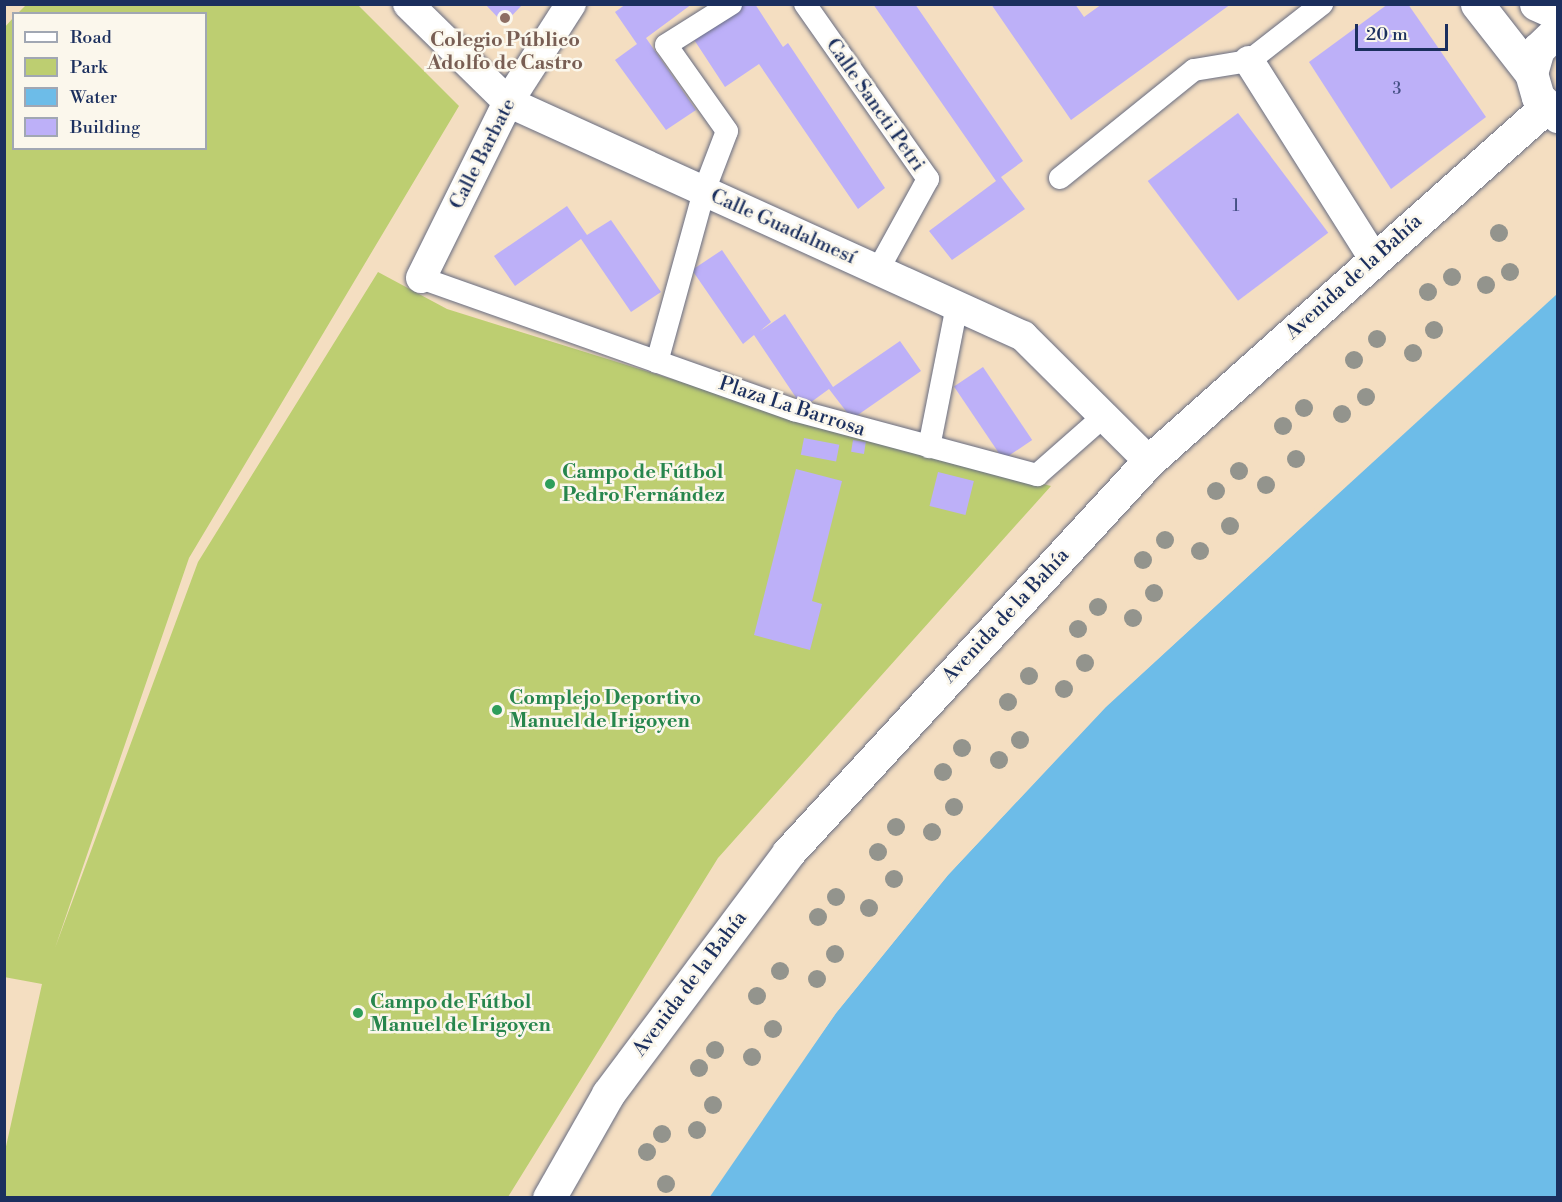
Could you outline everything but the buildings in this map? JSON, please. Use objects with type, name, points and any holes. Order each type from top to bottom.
[{"type":"main road","points":[[1477,4],[1531,73],[1538,97],[1552,111]]},
{"type":"main road","points":[[1536,4],[1557,14]]},
{"type":"main road","points":[[1531,73],[1538,49],[1557,30]]},
{"type":"main road","name":"Avenida de la Bahía","points":[[549,1197],[608,1094],[788,853],[1149,461],[1374,259],[1552,111]]},
{"type":"street","name":"Calle Guadalmesí","points":[[408,4],[508,102],[1023,336],[1149,461]]},
{"type":"street","name":"Calle Barbate","points":[[421,278],[508,102],[571,4]]},
{"type":"street","points":[[657,362],[704,191],[727,131],[666,45],[731,4]]},
{"type":"street","name":"Calle Sancti Petri","points":[[805,4],[928,179],[878,270]]},
{"type":"street","points":[[1060,178],[1194,70],[1249,61],[1322,4]]},
{"type":"street","points":[[1249,61],[1374,259]]},
{"type":"street","name":"Plaza La Barrosa","points":[[421,278],[803,413],[1037,475],[1104,416]]},
{"type":"street","points":[[929,447],[957,306]]},
{"type":"green space","name":"Complejo Deportivo Manuel de Irigoyen","points":[[26,5],[358,5],[459,106],[189,558],[55,948],[198,562],[378,272],[447,309],[851,435],[1051,486],[718,858],[508,1197],[5,1197],[5,1151],[42,984],[4,977],[4,28],[12,19],[12,150],[207,150],[207,12],[19,12]]},
{"type":"water","points":[[1557,294],[1557,1197],[709,1198],[836,1013],[948,875],[1105,707]]},
{"type":"pier","points":[[1558,291],[1106,707],[948,875],[836,1013],[706,1198],[833,1012],[945,872],[1103,705],[1283,537]]},
{"type":"place","name":"Colegio Público Adolfo de Castro","points":[[505,18]]},
{"type":"place","name":"Campo de Fútbol Pedro Fernández","points":[[550,484]]},
{"type":"place","name":"Complejo Deportivo Manuel de Irigoyen","points":[[497,710]]},
{"type":"place","name":"Campo de Fútbol Manuel de Irigoyen","points":[[358,1013]]}]
